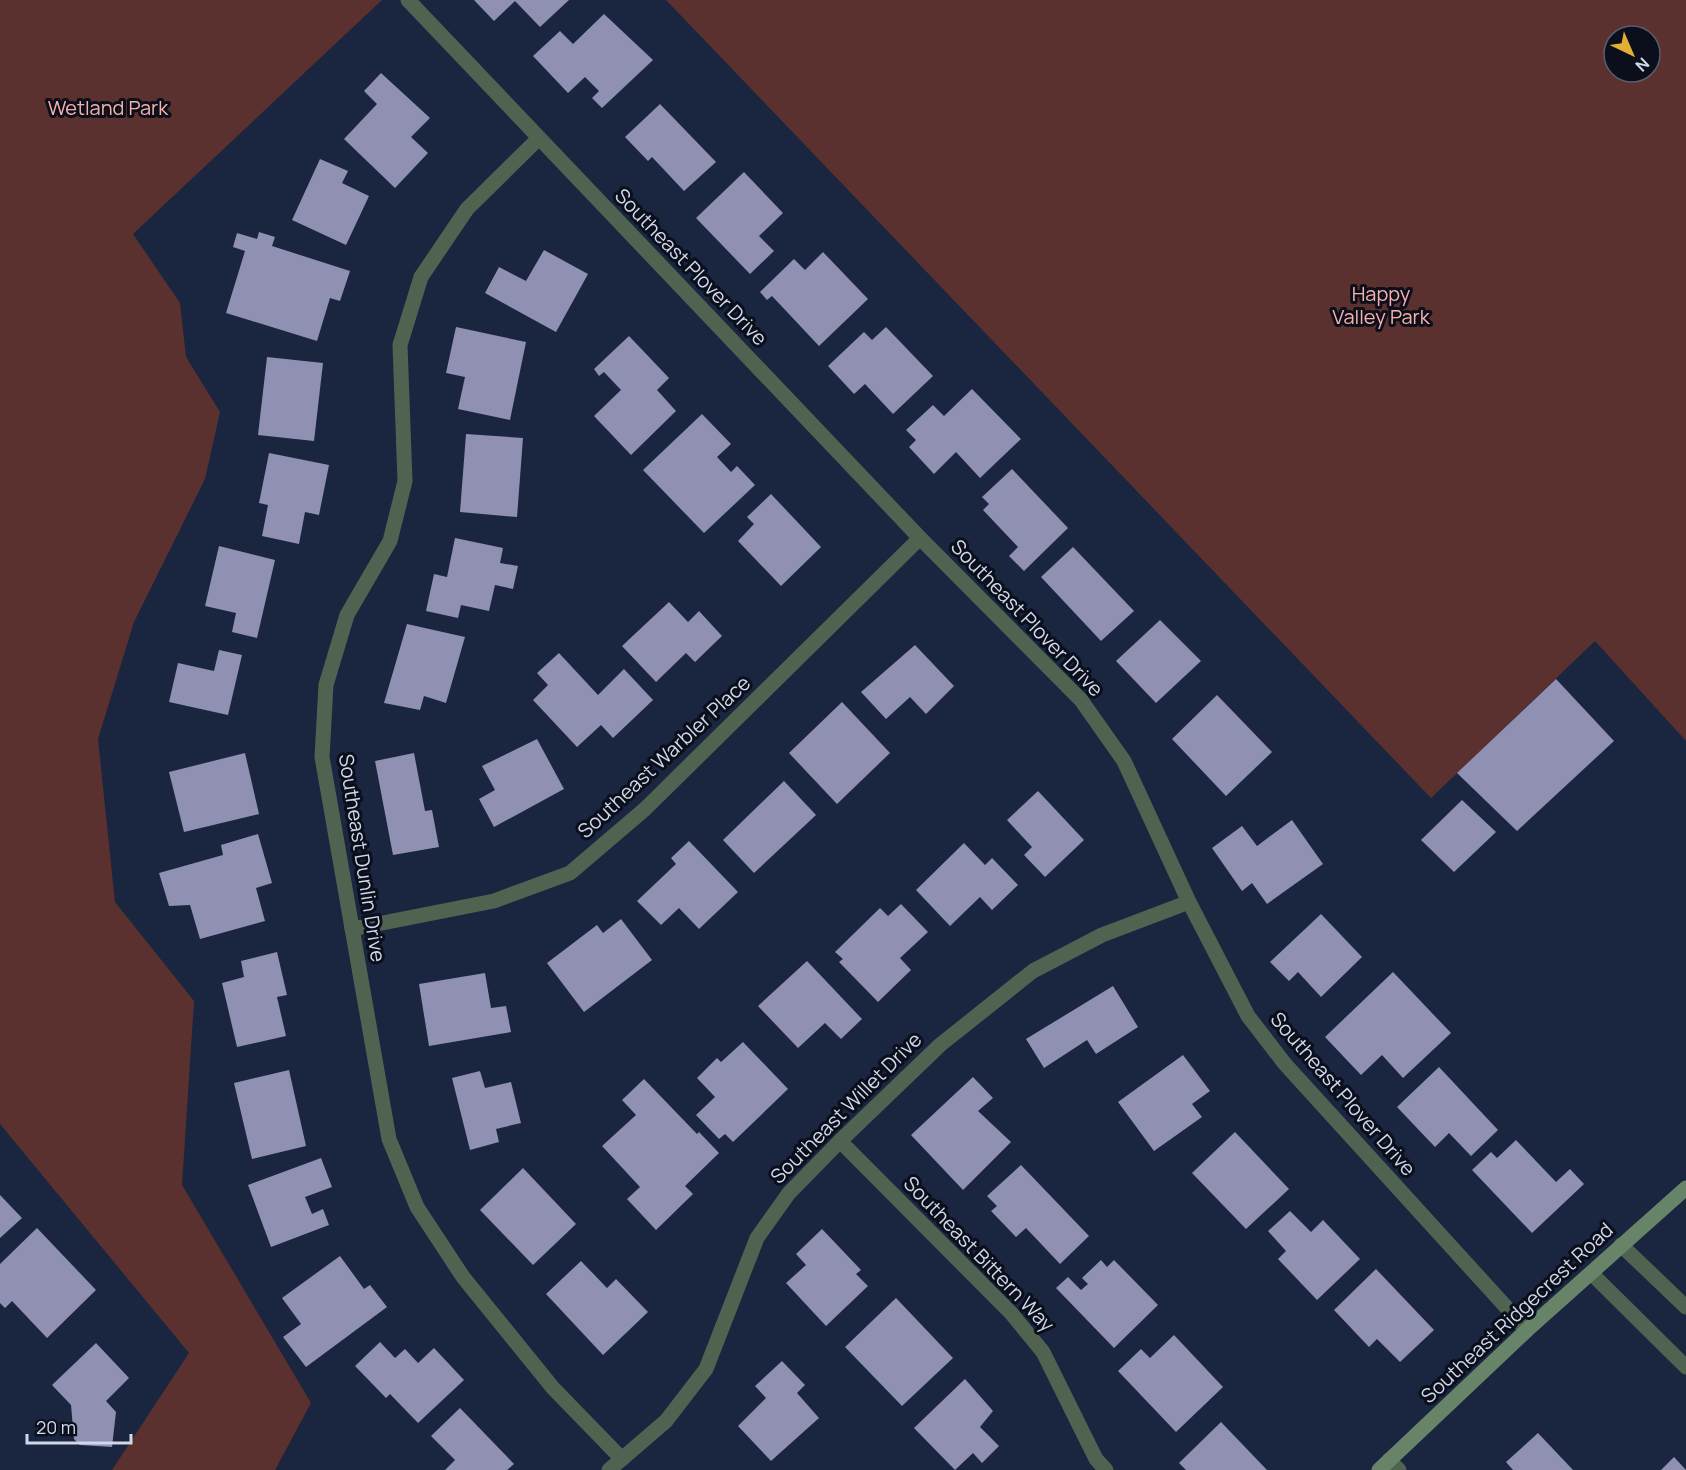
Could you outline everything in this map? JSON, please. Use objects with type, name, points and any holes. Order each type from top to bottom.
[{"type":"street","name":"Southeast Plover Drive","points":[[408,0],[920,538],[1082,700],[1124,761],[1189,902],[1248,1016],[1277,1054],[1527,1330]]},
{"type":"street","name":"Southeast Dunlin Drive","points":[[539,138],[467,209],[421,277],[400,345],[405,481],[390,541],[347,615],[326,685],[322,757],[389,1139],[417,1207],[463,1277],[554,1389],[622,1459]]},
{"type":"street","name":"Southeast Warbler Place","points":[[352,929],[494,901],[570,873],[645,809],[920,538]]},
{"type":"street","name":"Southeast Willet Drive","points":[[609,1470],[666,1421],[706,1370],[757,1238],[789,1193],[840,1141],[940,1045],[1033,971],[1102,935],[1189,902]]},
{"type":"street","name":"Southeast Bittern Way","points":[[840,1141],[1011,1313],[1043,1352],[1096,1459],[1106,1470]]},
{"type":"street","name":"Southeast Ridgecrest Road","points":[[1389,1467],[1527,1330],[1686,1188]]},
{"type":"street","points":[[1622,1245],[1686,1307]]},
{"type":"street","points":[[1591,1273],[1686,1367]]},
{"type":"green space","name":"Wetland Park","points":[[0,0],[382,0],[133,234],[180,303],[186,357],[220,412],[205,479],[134,622],[98,739],[115,902],[194,1001],[182,1185],[311,1403],[275,1470],[112,1470],[189,1353],[0,1124]]},
{"type":"green space","name":"Happy Valley Park","points":[[666,0],[1686,0],[1686,741],[1595,641],[1431,798]]},
{"type":"building","points":[[474,0],[569,0],[540,27],[515,1],[494,21]]},
{"type":"building","points":[[604,14],[653,60],[602,108],[592,98],[599,91],[585,77],[568,93],[533,56],[560,31],[573,44]]},
{"type":"building","points":[[381,73],[430,118],[411,137],[428,153],[395,188],[344,139],[377,104],[364,91]]},
{"type":"building","points":[[660,104],[716,162],[684,191],[652,157],[648,161],[625,137]]},
{"type":"building","points":[[320,159],[348,171],[342,183],[369,196],[346,245],[292,220]]},
{"type":"building","points":[[744,172],[783,213],[759,236],[774,251],[750,274],[696,218]]},
{"type":"building","points":[[259,232],[275,237],[272,246],[350,271],[340,301],[330,298],[317,341],[226,313],[245,251],[233,247],[237,233],[257,239]]},
{"type":"building","points":[[544,250],[588,274],[556,332],[485,293],[499,267],[526,281]]},
{"type":"building","points":[[823,252],[868,299],[819,346],[772,296],[767,300],[760,292],[794,259],[805,270]]},
{"type":"building","points":[[456,327],[526,342],[510,420],[458,409],[465,377],[446,373]]},
{"type":"building","points":[[886,327],[933,376],[893,414],[865,384],[854,394],[828,366],[864,332],[872,340]]},
{"type":"building","points":[[629,336],[669,378],[657,390],[676,411],[631,455],[594,416],[621,390],[604,372],[599,376],[594,369]]},
{"type":"building","points":[[267,357],[323,363],[314,441],[258,435]]},
{"type":"building","points":[[972,389],[1021,439],[980,478],[956,452],[934,474],[909,447],[916,440],[906,430],[933,405],[944,416]]},
{"type":"building","points":[[702,414],[731,444],[717,457],[731,472],[737,466],[755,485],[704,533],[643,470]]},
{"type":"building","points":[[466,434],[523,438],[517,517],[460,512]]},
{"type":"building","points":[[269,453],[329,465],[319,515],[305,512],[299,544],[262,536],[268,505],[259,503]]},
{"type":"building","points":[[1012,469],[1068,528],[1024,571],[1009,556],[1018,547],[983,510],[989,504],[982,497]]},
{"type":"building","points":[[771,494],[821,547],[781,586],[738,541],[754,524],[747,517]]},
{"type":"building","points":[[455,538],[503,548],[500,563],[518,566],[513,589],[495,585],[489,611],[461,605],[458,618],[426,611],[434,574],[447,577]]},
{"type":"building","points":[[219,546],[275,560],[257,638],[232,632],[236,613],[205,606]]},
{"type":"building","points":[[1073,547],[1134,611],[1101,641],[1041,577]]},
{"type":"building","points":[[669,602],[688,622],[699,611],[722,636],[695,662],[686,653],[656,682],[622,646]]},
{"type":"building","points":[[1160,620],[1201,661],[1156,703],[1116,661]]},
{"type":"building","points":[[407,624],[465,637],[446,703],[424,696],[420,710],[384,703]]},
{"type":"building","points":[[915,645],[954,686],[926,714],[910,697],[886,719],[861,692]]},
{"type":"building","points":[[219,650],[242,655],[228,715],[169,702],[178,663],[214,671]]},
{"type":"building","points":[[559,653],[598,695],[624,669],[653,700],[613,738],[601,725],[577,747],[533,700],[548,685],[537,673]]},
{"type":"building","points":[[1556,679],[1614,741],[1517,831],[1457,773]]},
{"type":"building","points":[[1217,695],[1272,752],[1226,796],[1172,739]]},
{"type":"building","points":[[842,702],[890,753],[837,804],[789,753]]},
{"type":"building","points":[[537,739],[564,789],[494,827],[479,799],[495,790],[482,766]]},
{"type":"building","points":[[245,753],[259,814],[184,832],[169,772]]},
{"type":"building","points":[[414,753],[425,811],[432,810],[439,847],[393,855],[375,761]]},
{"type":"building","points":[[784,781],[816,815],[754,873],[723,840]]},
{"type":"building","points":[[1038,791],[1084,840],[1045,877],[1024,855],[1032,847],[1007,820]]},
{"type":"building","points":[[1462,800],[1496,832],[1454,872],[1421,840]]},
{"type":"building","points":[[1292,820],[1323,864],[1267,904],[1252,883],[1242,891],[1212,848],[1242,826],[1257,846]]},
{"type":"building","points":[[258,834],[272,883],[256,888],[265,921],[200,939],[190,905],[169,906],[159,873],[223,855],[221,845]]},
{"type":"building","points":[[689,841],[738,892],[699,929],[679,908],[661,925],[637,901],[676,864],[671,858]]},
{"type":"building","points":[[964,843],[985,865],[992,858],[1018,885],[992,910],[980,897],[950,926],[916,890]]},
{"type":"building","points":[[901,904],[928,932],[900,958],[911,970],[878,1002],[839,962],[843,959],[835,952],[880,908],[888,916]]},
{"type":"building","points":[[1321,914],[1362,957],[1321,997],[1298,972],[1289,981],[1270,962]]},
{"type":"building","points":[[621,919],[652,960],[584,1012],[547,963],[597,925],[603,933]]},
{"type":"building","points":[[277,952],[287,995],[277,997],[286,1036],[237,1047],[222,983],[244,977],[241,961]]},
{"type":"building","points":[[807,961],[862,1019],[841,1039],[825,1023],[798,1048],[758,1006]]},
{"type":"building","points":[[1393,972],[1451,1033],[1403,1078],[1382,1055],[1361,1075],[1325,1037]]},
{"type":"building","points":[[485,973],[491,1008],[506,1006],[511,1032],[429,1046],[419,984]]},
{"type":"building","points":[[1113,986],[1138,1027],[1096,1054],[1087,1040],[1044,1068],[1026,1039]]},
{"type":"building","points":[[743,1042],[788,1089],[733,1142],[725,1134],[719,1139],[696,1115],[715,1097],[697,1078],[717,1058],[721,1062]]},
{"type":"building","points":[[1183,1055],[1210,1091],[1192,1104],[1202,1117],[1154,1151],[1118,1102]]},
{"type":"building","points":[[1439,1067],[1498,1130],[1471,1156],[1449,1133],[1435,1147],[1397,1107]]},
{"type":"building","points":[[289,1070],[306,1146],[252,1159],[234,1083]]},
{"type":"building","points":[[480,1071],[485,1088],[511,1082],[521,1123],[496,1129],[499,1142],[470,1150],[452,1078]]},
{"type":"building","points":[[973,1077],[993,1098],[978,1111],[1011,1142],[963,1190],[911,1135]]},
{"type":"building","points":[[644,1079],[697,1134],[699,1132],[719,1153],[685,1186],[693,1194],[656,1230],[627,1199],[640,1187],[602,1146],[636,1115],[622,1100]]},
{"type":"building","points":[[1235,1132],[1289,1189],[1246,1229],[1192,1173]]},
{"type":"building","points":[[1516,1140],[1556,1182],[1570,1169],[1584,1184],[1532,1233],[1472,1170],[1491,1152],[1497,1158]]},
{"type":"building","points":[[321,1158],[332,1187],[305,1197],[312,1214],[323,1209],[329,1225],[271,1247],[248,1185]]},
{"type":"building","points":[[1021,1165],[1089,1236],[1060,1264],[1026,1228],[1016,1237],[991,1211],[997,1206],[987,1196]]},
{"type":"building","points":[[523,1168],[576,1224],[533,1265],[480,1210]]},
{"type":"building","points":[[0,1195],[22,1218],[0,1238]]},
{"type":"building","points":[[1290,1211],[1311,1232],[1323,1220],[1360,1259],[1317,1300],[1278,1259],[1286,1251],[1268,1231]]},
{"type":"building","points":[[37,1228],[96,1290],[47,1338],[12,1301],[5,1308],[0,1303],[0,1264]]},
{"type":"building","points":[[822,1229],[861,1270],[856,1274],[868,1286],[826,1326],[786,1283],[806,1265],[796,1254]]},
{"type":"building","points":[[340,1256],[364,1289],[370,1285],[387,1307],[306,1367],[283,1337],[301,1324],[282,1298]]},
{"type":"building","points":[[1101,1260],[1107,1267],[1114,1260],[1158,1305],[1114,1348],[1056,1288],[1068,1277],[1081,1290],[1088,1284],[1082,1278]]},
{"type":"building","points":[[581,1261],[607,1288],[616,1279],[648,1312],[603,1355],[546,1294]]},
{"type":"building","points":[[1376,1269],[1434,1330],[1400,1362],[1377,1339],[1369,1347],[1334,1310]]},
{"type":"building","points":[[896,1298],[953,1358],[902,1406],[845,1347]]},
{"type":"building","points":[[1174,1335],[1223,1387],[1176,1432],[1118,1371],[1141,1349],[1150,1358]]},
{"type":"building","points":[[380,1342],[395,1358],[405,1349],[418,1363],[434,1348],[464,1380],[418,1423],[390,1394],[386,1398],[355,1366]]},
{"type":"building","points":[[96,1343],[129,1378],[106,1401],[116,1412],[112,1447],[80,1445],[74,1439],[71,1405],[52,1385]]},
{"type":"building","points":[[782,1361],[805,1385],[797,1393],[819,1418],[771,1461],[738,1426],[766,1398],[755,1386]]},
{"type":"building","points":[[965,1379],[993,1411],[980,1427],[999,1446],[982,1463],[973,1453],[955,1470],[914,1428]]},
{"type":"building","points":[[460,1408],[514,1464],[507,1470],[445,1470],[455,1460],[431,1436]]},
{"type":"building","points":[[1221,1422],[1267,1470],[1186,1470],[1179,1463]]},
{"type":"building","points":[[1538,1433],[1573,1470],[1513,1470],[1506,1462]]},
{"type":"building","points":[[1674,1457],[1686,1470],[1661,1470]]}]
